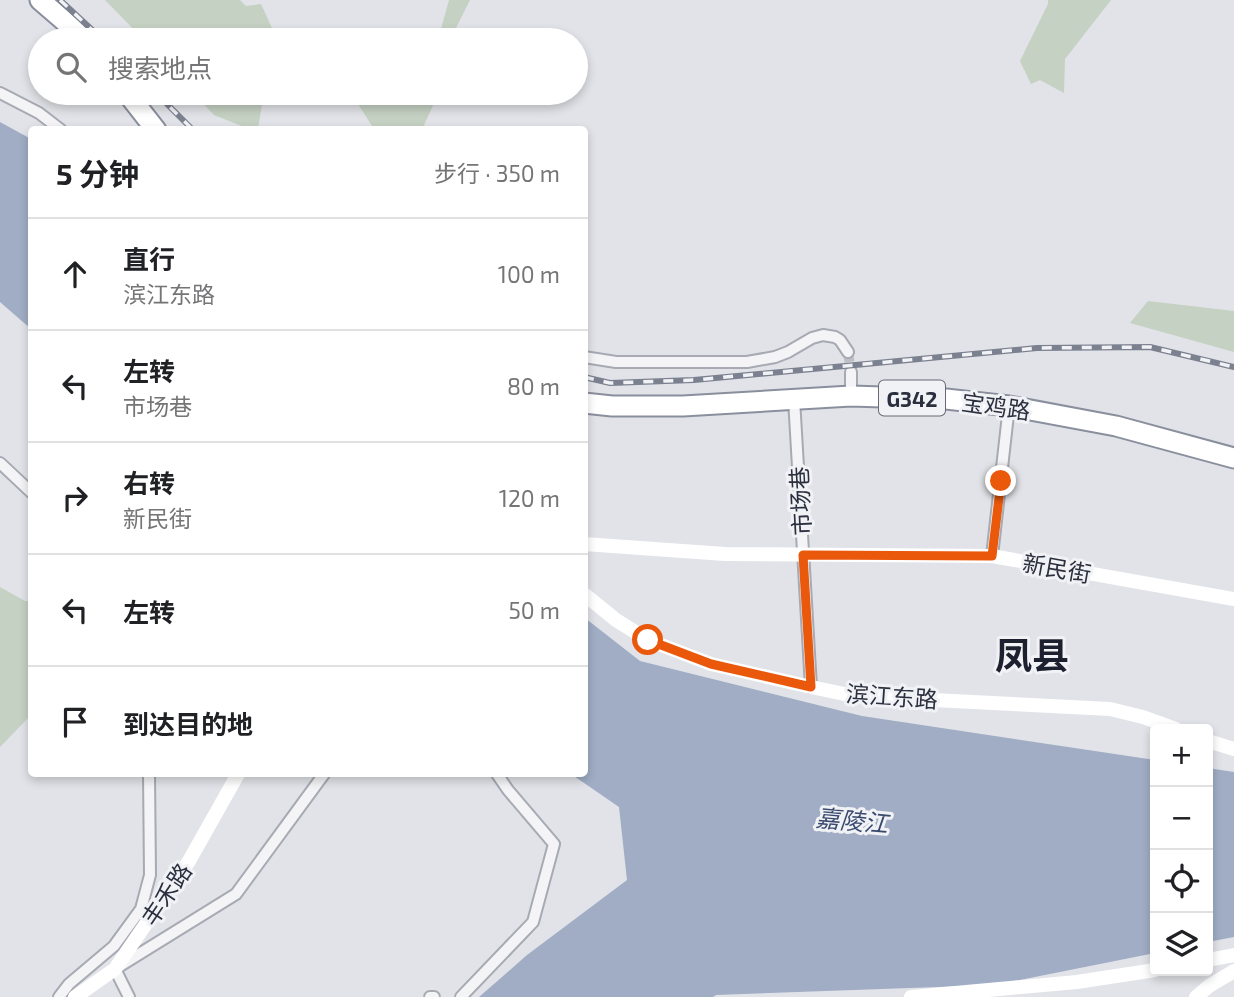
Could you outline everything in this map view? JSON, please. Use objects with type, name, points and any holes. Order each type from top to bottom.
[{"type":"highway","points":[[40,0],[73,28]]},
{"type":"highway","points":[[136,105],[153,126]]},
{"type":"highway","name":"宝鸡路","points":[[588,403],[683,406],[851,396],[946,399],[1009,406],[1116,426],[1234,458]]},
{"type":"street","points":[[0,93],[39,113],[56,126]]},
{"type":"street","points":[[588,358],[616,362],[747,362],[788,352],[811,338],[823,335],[840,340],[848,352]]},
{"type":"street","points":[[851,372],[851,396]]},
{"type":"street","name":"市场巷","points":[[794,399],[811,687]]},
{"type":"street","points":[[992,556],[1009,406]]},
{"type":"street","points":[[0,463],[28,489]]},
{"type":"street","name":"新民街","points":[[588,544],[725,554],[992,556],[1234,599]]},
{"type":"street","name":"滨江东路","points":[[588,597],[616,620],[648,640],[711,664],[811,687],[854,696],[1110,709],[1162,724]]},
{"type":"street","points":[[1213,743],[1234,749]]},
{"type":"street","points":[[60,997],[69,984],[114,946],[141,909],[150,875],[149,777]]},
{"type":"street","name":"丰禾路","points":[[75,997],[115,969],[189,861],[236,777]]},
{"type":"street","points":[[130,997],[115,969],[236,894],[322,777]]},
{"type":"street","points":[[460,997],[533,922],[554,844],[499,777]]},
{"type":"street","points":[[1213,959],[1234,955]]},
{"type":"street","points":[[911,997],[1077,982],[1150,971]]},
{"type":"street","points":[[1196,997],[1234,971]]},
{"type":"green space","points":[[105,0],[240,0],[246,6],[261,4],[272,28],[132,28]]},
{"type":"green space","points":[[449,0],[470,0],[456,28],[441,28]]},
{"type":"green space","points":[[1048,0],[1111,0],[1065,59],[1064,93],[1040,80],[1031,84],[1020,61]]},
{"type":"green space","points":[[204,105],[262,105],[258,126],[242,126],[214,115]]},
{"type":"green space","points":[[359,105],[433,105],[425,126],[372,126]]},
{"type":"green space","points":[[1148,301],[1234,311],[1234,352],[1130,323]]},
{"type":"green space","points":[[0,587],[28,601],[28,718],[0,747]]},
{"type":"water","points":[[0,122],[28,137],[28,326],[0,302]]},
{"type":"water","name":"嘉陵江","points":[[588,620],[640,661],[862,716],[1150,759],[1150,954],[994,985],[713,997],[479,997],[527,955],[627,880],[619,807],[575,777],[588,777]]},
{"type":"water","points":[[1213,769],[1234,772],[1234,937],[1213,941]]},
{"type":"tunnel","points":[[848,352],[851,372]]},
{"type":"railway","points":[[60,0],[90,28]]},
{"type":"railway","points":[[168,105],[189,126]]},
{"type":"railway","points":[[588,378],[610,383],[694,380],[1037,348],[1150,347],[1234,367]]},
{"type":"district","name":"凤县","points":[[1032,654]]},
{"type":"route","points":[[648,640],[711,664],[811,687],[803,555],[992,556],[1001,481]]}]
